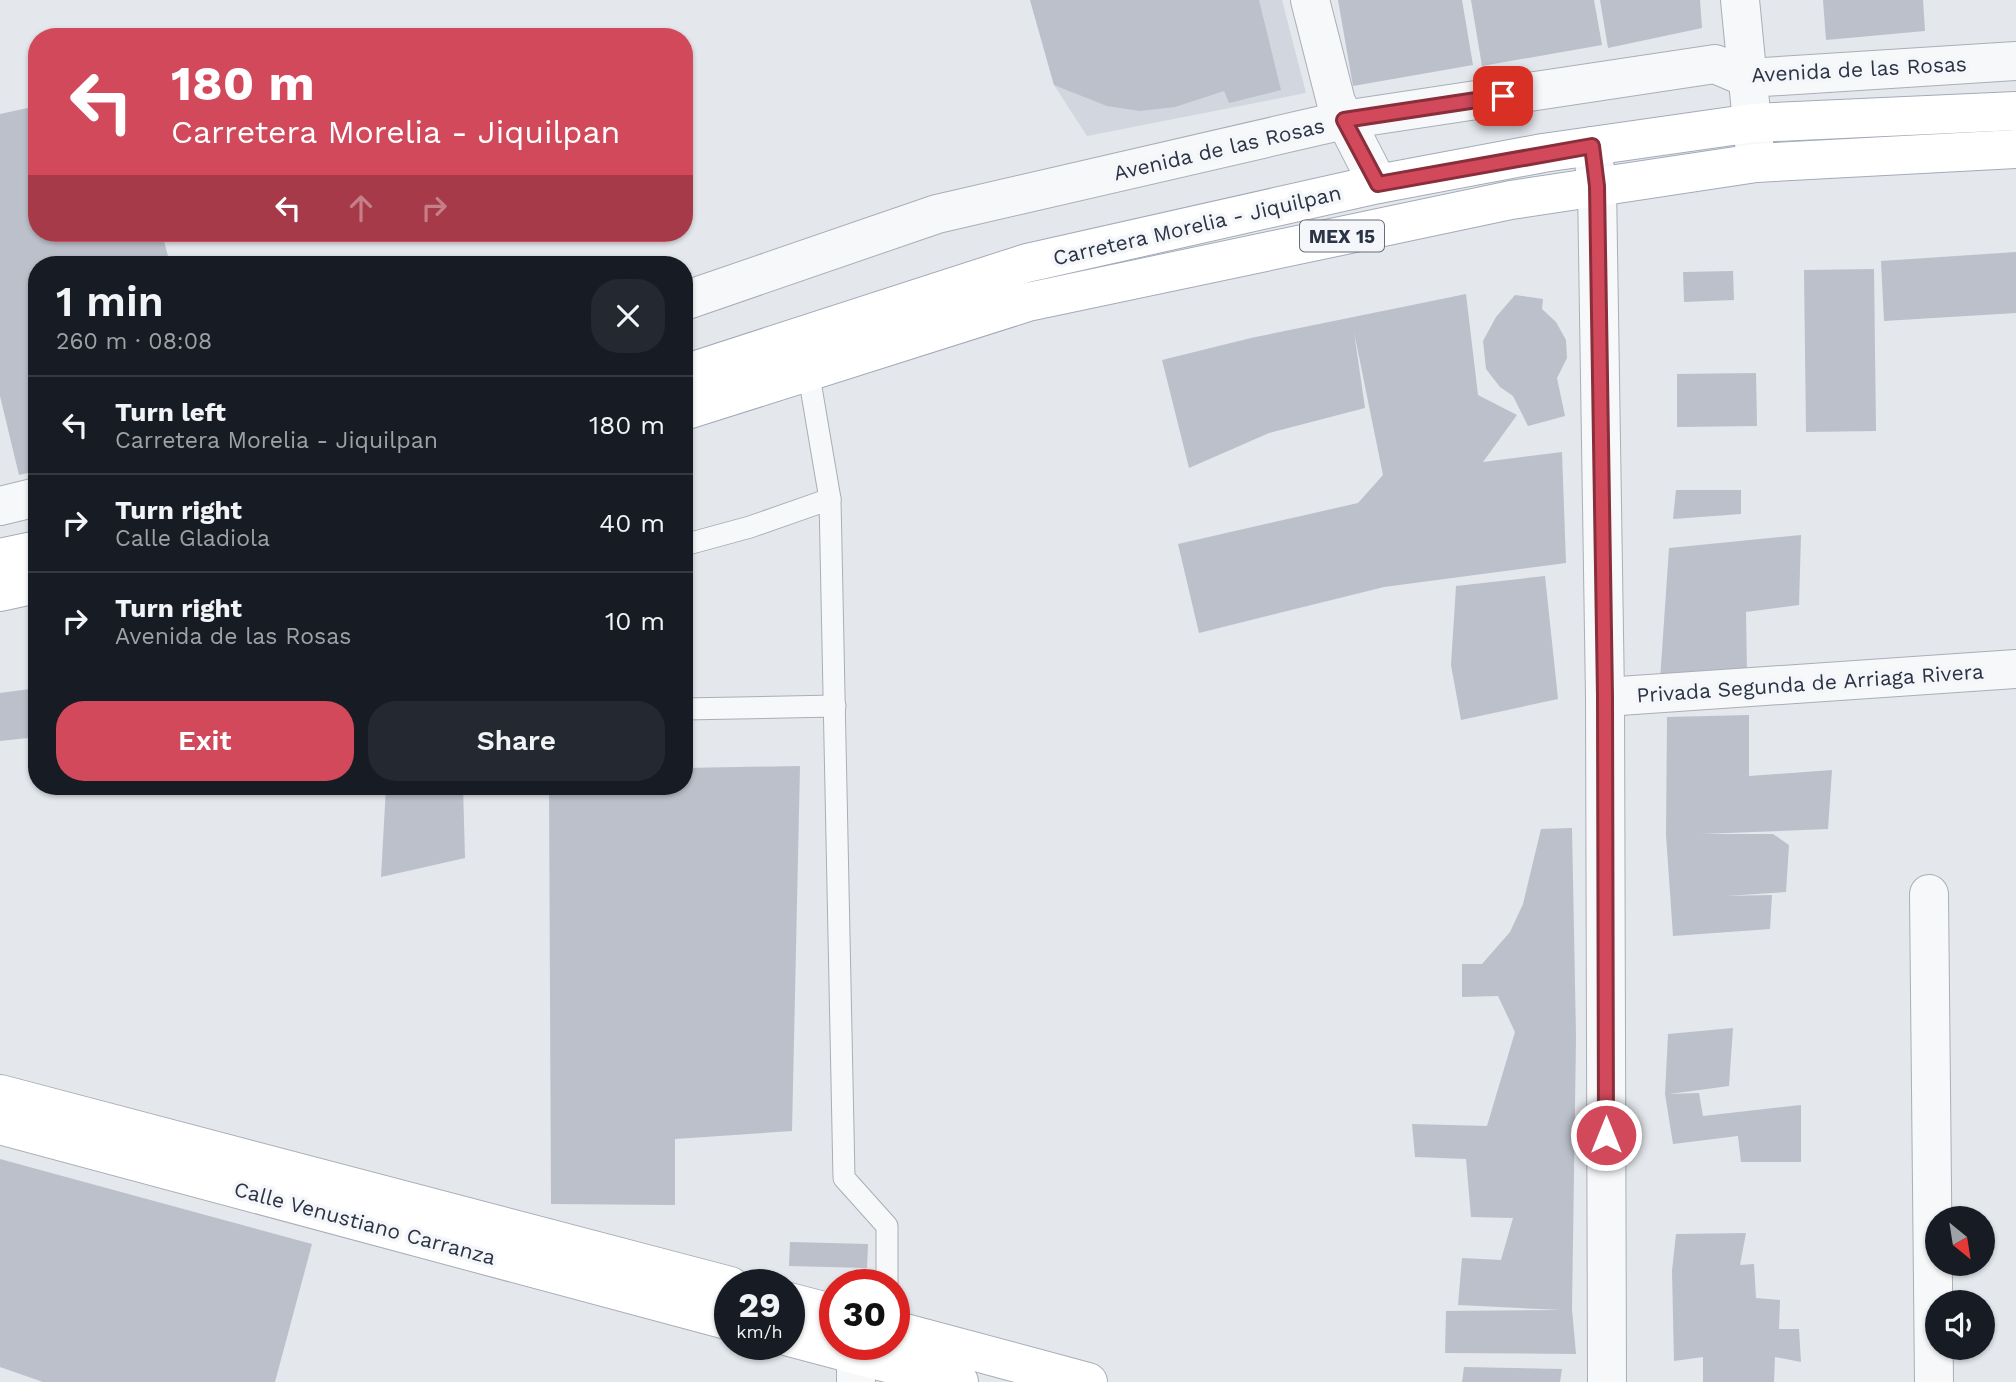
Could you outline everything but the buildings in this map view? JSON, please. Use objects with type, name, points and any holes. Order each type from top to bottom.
[{"type":"main road","name":"Carretera Morelia - Jiquilpan","points":[[693,371],[1027,263],[1378,184],[1592,146],[1753,123],[2016,111]]},
{"type":"main road","name":"Carretera Morelia - Jiquilpan","points":[[693,408],[1028,302],[1511,200],[1756,163],[2016,149]]},
{"type":"main road","points":[[0,558],[28,552]]},
{"type":"main road","points":[[0,592],[28,586]]},
{"type":"main road","name":"Calle Venustiano Carranza","points":[[0,1094],[714,1282]]},
{"type":"main road","name":"Calle Venustiano Carranza","points":[[0,1125],[714,1317]]},
{"type":"main road","points":[[910,1334],[1088,1382]]},
{"type":"main road","points":[[859,1360],[959,1382]]},
{"type":"street","points":[[1310,0],[1336,102],[1378,184]]},
{"type":"street","points":[[1740,0],[1756,163]]},
{"type":"street","name":"Avenida de las Rosas","points":[[693,297],[937,214],[1344,120],[1715,64],[1748,78],[2016,61]]},
{"type":"street","points":[[1592,146],[1597,186],[1605,696],[1607,1382]]},
{"type":"street","points":[[0,506],[28,499]]},
{"type":"street","name":"Privada Segunda de Arriaga Rivera","points":[[1605,696],[2016,669]]},
{"type":"street","points":[[1929,894],[1934,1382]]},
{"type":"lane","points":[[808,370],[830,499],[844,1178],[887,1226],[887,1269]]},
{"type":"lane","points":[[693,543],[750,527],[830,499]]},
{"type":"lane","points":[[693,709],[835,706]]},
{"type":"shaded area","points":[[1030,0],[1282,0],[1306,93],[1087,136],[1054,85]]},
{"type":"route","points":[[1503,96],[1344,120],[1378,184],[1592,146],[1597,186],[1605,670],[1606,1135]]}]
